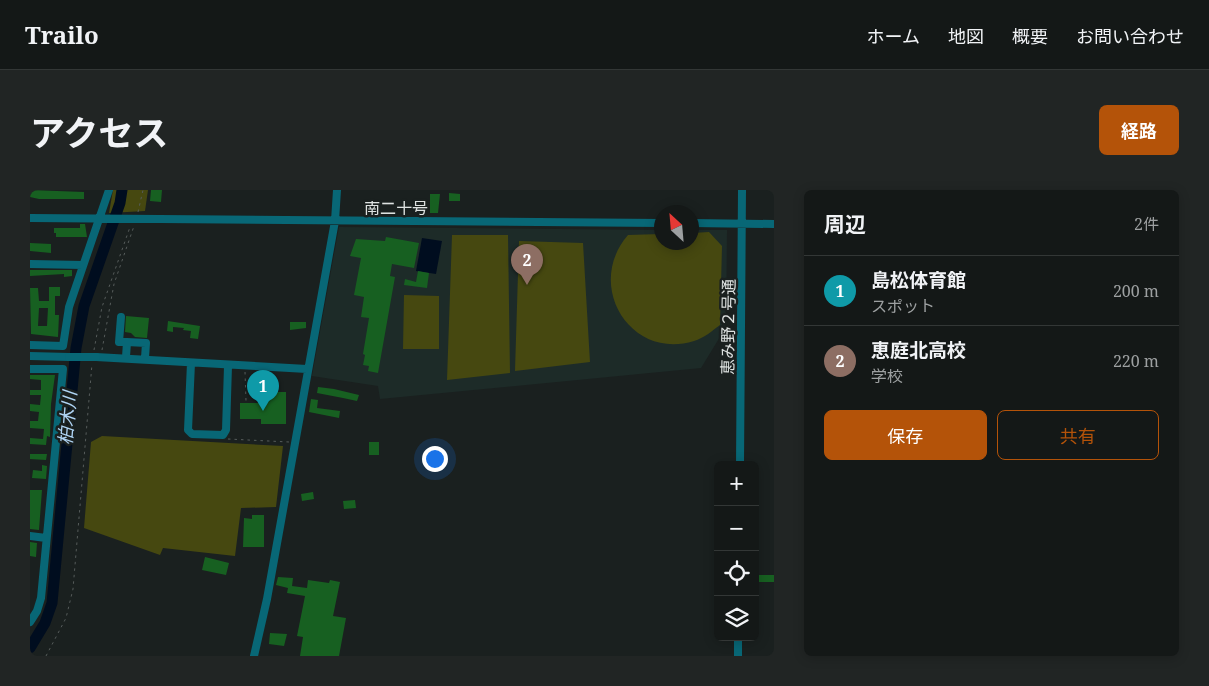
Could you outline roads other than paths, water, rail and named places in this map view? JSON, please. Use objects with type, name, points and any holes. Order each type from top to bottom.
[{"type":"street","points":[[30,345],[63,346],[69,307],[83,265],[103,219],[109,190]]},
{"type":"street","points":[[254,656],[336,221],[337,190]]},
{"type":"street","name":"恵み野２号通","points":[[740,461],[734,223],[742,190]]},
{"type":"street","name":"南二十号","points":[[30,218],[654,223]]},
{"type":"street","points":[[699,223],[774,224]]},
{"type":"street","points":[[30,264],[83,265]]},
{"type":"street","points":[[121,316],[119,342],[146,343],[145,358]]},
{"type":"street","points":[[126,357],[127,342]]},
{"type":"street","points":[[30,356],[126,357],[228,366],[307,369]]},
{"type":"street","points":[[191,363],[188,430],[192,434],[223,435],[226,430],[228,366]]},
{"type":"street","points":[[30,369],[63,369],[41,598],[37,611],[30,622]]},
{"type":"street","points":[[30,536],[46,538]]},
{"type":"street","points":[[30,606],[37,611]]},
{"type":"street","points":[[738,641],[738,656]]},
{"type":"water","points":[[422,238],[442,241],[436,274],[416,271]]},
{"type":"waterway","name":"柏木川","points":[[30,648],[45,623],[52,603],[76,348],[84,306],[120,203],[122,190]]},
{"type":"place","name":"恵庭北高校","points":[[527,285]]},
{"type":"place","name":"島松体育館","points":[[263,411]]}]
